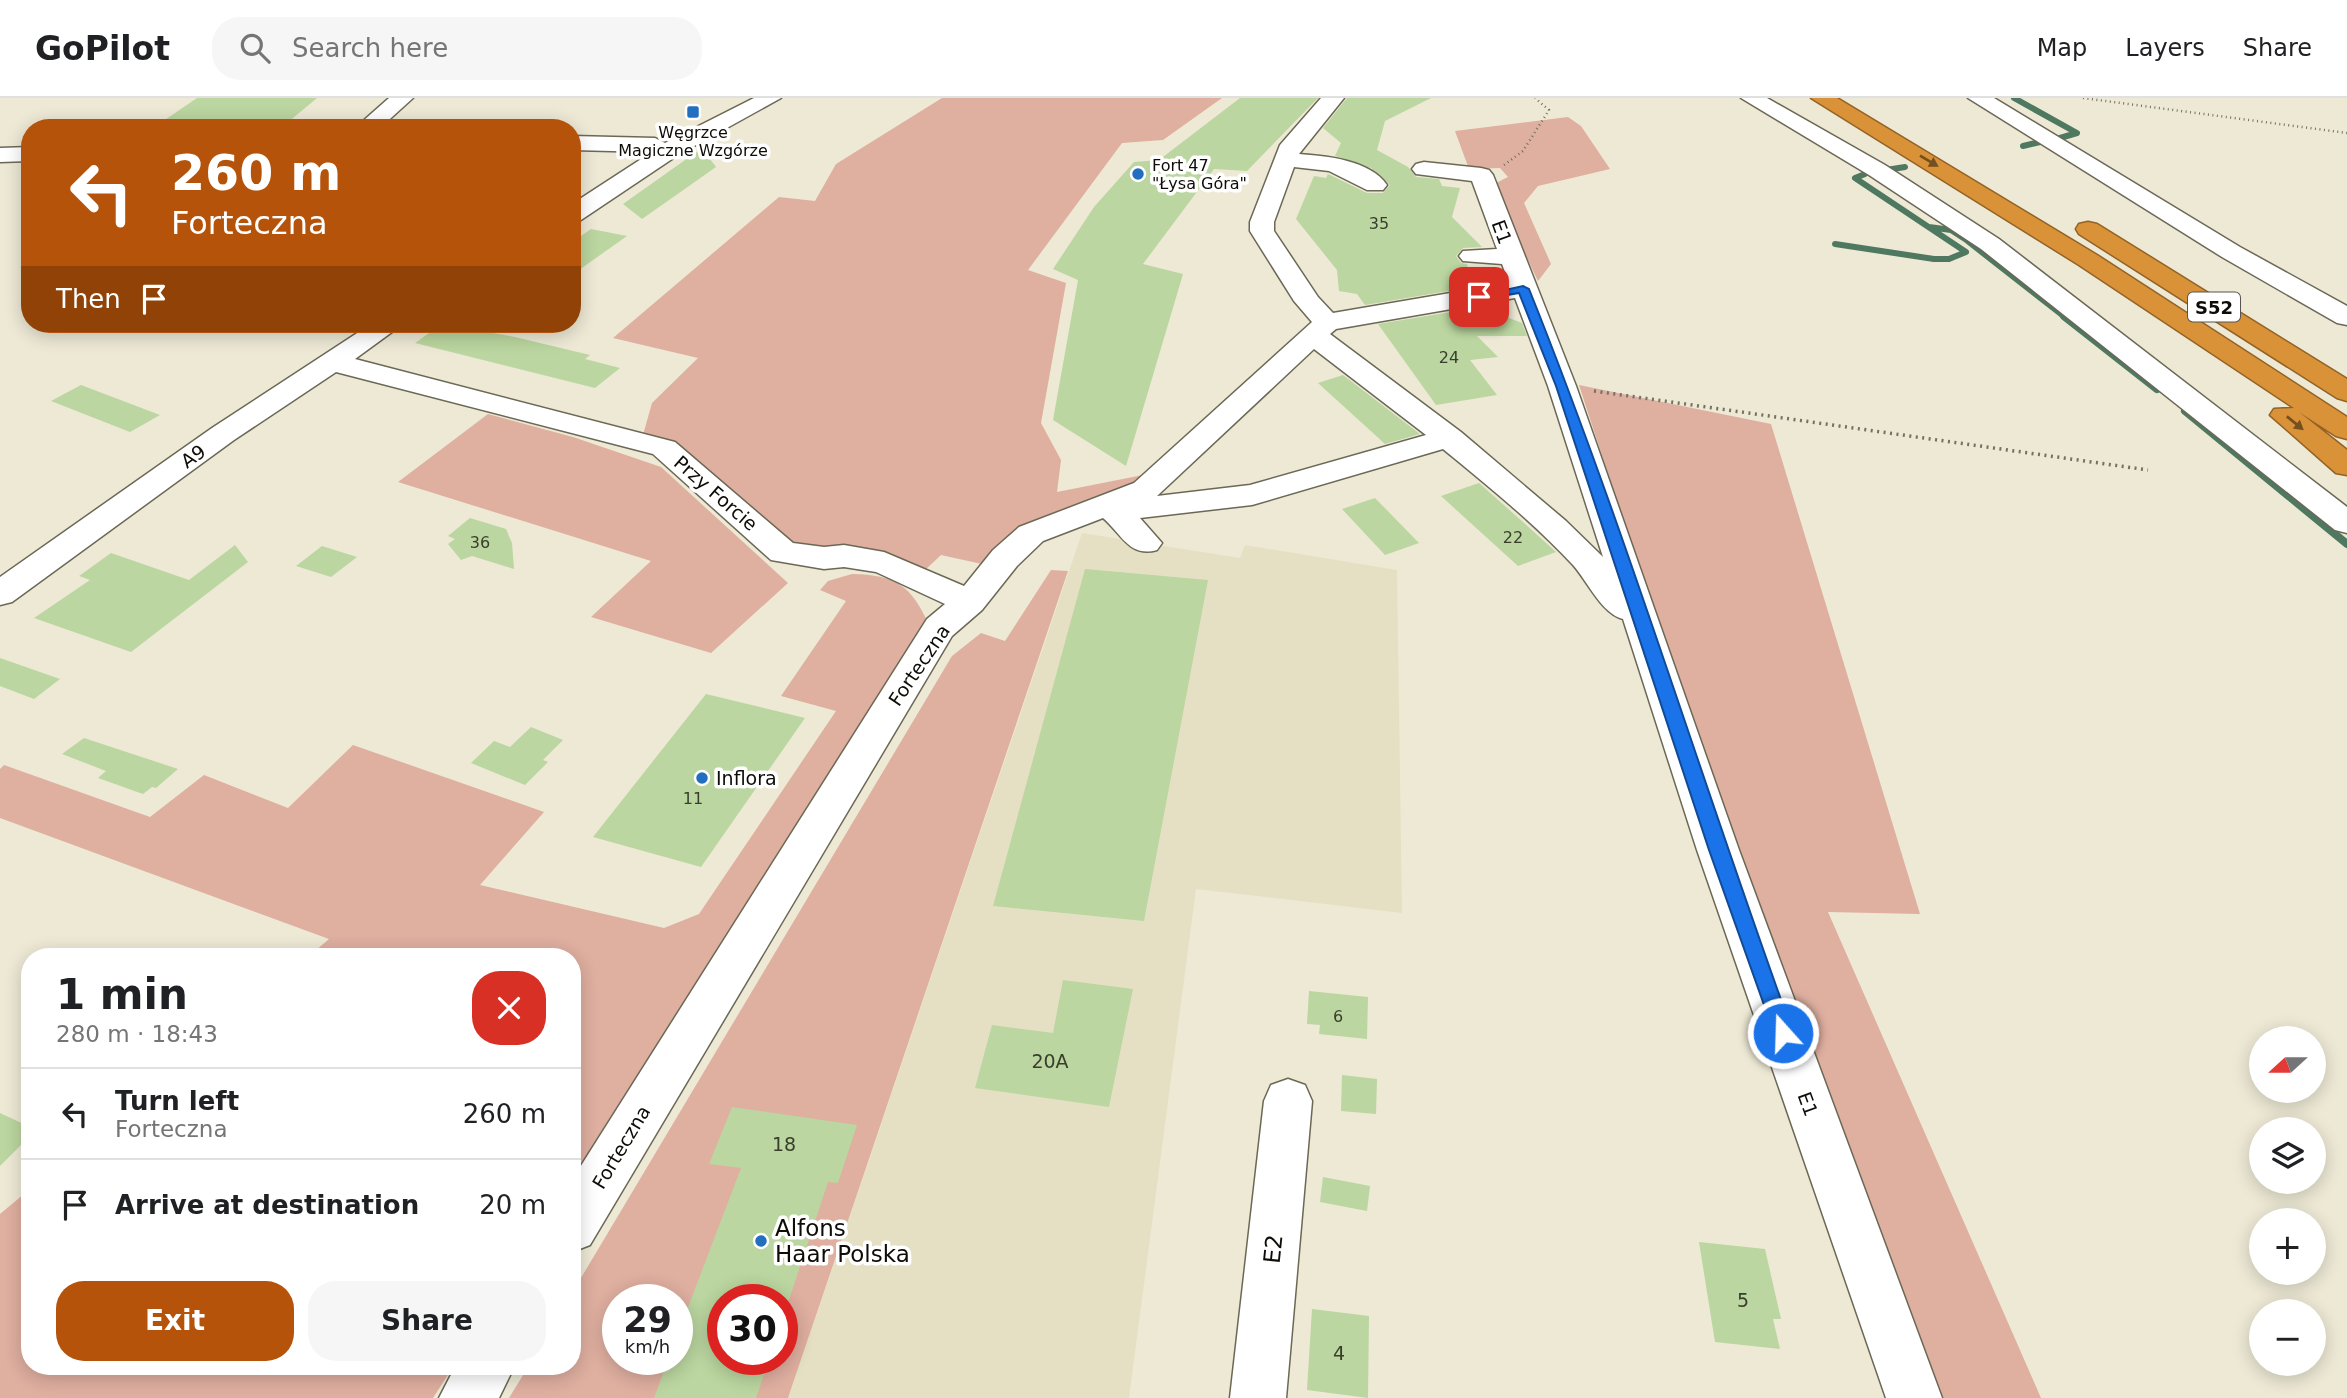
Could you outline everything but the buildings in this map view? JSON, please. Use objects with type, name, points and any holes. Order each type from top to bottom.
[{"type":"highway","name":"S52","points":[[1822,98],[2088,260],[2347,430]]},
{"type":"highway","name":"S52","points":[[2347,364],[2074,220],[2347,392]]},
{"type":"highway","points":[[2088,260],[2347,466]]},
{"type":"street","points":[[377,119],[402,98]]},
{"type":"street","points":[[581,192],[655,145],[742,98]]},
{"type":"street","points":[[581,209],[660,156],[770,98]]},
{"type":"street","points":[[1334,98],[1290,145],[1262,222],[1262,231],[1291,272],[1322,334],[1450,438],[1575,545],[1605,579],[1648,645]]},
{"type":"street","points":[[1752,98],[1960,223],[2347,523]]},
{"type":"street","points":[[1979,98],[2231,252],[2347,317]]},
{"type":"street","points":[[581,143],[655,145]]},
{"type":"street","points":[[0,155],[21,154]]},
{"type":"street","points":[[1286,160],[1317,161],[1341,166],[1360,173],[1375,185]]},
{"type":"street","points":[[1424,169],[1481,175]]},
{"type":"street","name":"E1","points":[[1481,175],[1562,386],[1722,863],[1914,1398]]},
{"type":"street","points":[[1472,256],[1517,273]]},
{"type":"street","points":[[1322,334],[1410,296],[1517,273]]},
{"type":"street","name":"A9","points":[[0,594],[223,434],[376,333]]},
{"type":"street","name":"Forteczna","points":[[581,1212],[939,628],[970,602],[1005,558],[1031,534],[1064,520],[1123,502],[1145,491],[1322,334]]},
{"type":"street","name":"Przy Forcie","points":[[333,362],[664,448],[783,552],[824,558],[844,556],[884,563],[970,602]]},
{"type":"street","points":[[1064,520],[1252,495],[1450,438]]},
{"type":"street","points":[[1116,511],[1145,543]]},
{"type":"street","name":"E2","points":[[1258,1398],[1288,1101]]},
{"type":"street","points":[[467,1398],[481,1375]]},
{"type":"path","points":[[1481,175],[1509,163],[1523,151],[1549,110],[1535,98]]},
{"type":"path","points":[[2083,98],[2347,133]]},
{"type":"path","points":[[1562,386],[2148,470]]},
{"type":"shaded area","points":[[942,98],[1222,98],[1163,140],[1122,143],[1028,270],[1066,283],[1041,423],[1061,460],[1057,492],[1148,474],[1131,488],[991,566],[941,555],[924,571],[795,548],[643,435],[652,403],[698,358],[613,338],[779,197],[815,201],[836,164]]},
{"type":"shaded area","points":[[1568,117],[1581,126],[1610,169],[1538,186],[1524,203],[1551,264],[1538,281],[1492,185],[1508,177],[1500,168],[1469,169],[1455,131]]},
{"type":"shaded area","points":[[1579,385],[1771,424],[1920,914],[1828,912],[2041,1398],[1931,1398],[1750,910]]},
{"type":"shaded area","points":[[488,414],[573,437],[661,467],[788,583],[711,653],[591,617],[651,561],[398,482]]},
{"type":"shaded area","points":[[1082,533],[1240,558],[1245,545],[1397,570],[1402,913],[1196,889],[1129,1398],[788,1398]]},
{"type":"shaded area","points":[[1051,570],[1068,571],[798,1368],[798,1284],[707,1284],[707,1375],[796,1375],[788,1398],[509,1398],[523,1375],[581,1375],[581,1278],[952,656],[981,633],[1005,641]]},
{"type":"shaded area","points":[[852,574],[891,580],[916,600],[929,625],[581,1166],[581,948],[318,948],[329,939],[0,818],[0,769],[4,765],[150,817],[204,775],[288,808],[353,745],[544,812],[480,885],[664,928],[699,914],[836,711],[781,696],[846,601],[820,590],[828,581]]},
{"type":"shaded area","points":[[21,1196],[21,1375],[448,1375],[433,1398],[0,1398],[0,1214]]},
{"type":"waterway","points":[[2014,98],[2077,133],[2060,138]]},
{"type":"waterway","points":[[2023,146],[2040,142]]},
{"type":"waterway","points":[[1886,170],[1905,167]]},
{"type":"waterway","points":[[1835,244],[1934,259],[1949,259],[1966,252],[1855,178],[1865,174]]},
{"type":"waterway","points":[[1929,227],[1951,230],[1965,239],[2066,318]]},
{"type":"waterway","points":[[2064,316],[2157,389]]},
{"type":"waterway","points":[[2185,411],[2347,544]]},
{"type":"place","name":"Węgrzce Magiczne Wzgórze","points":[[693,112]]},
{"type":"place","name":"Fort 47 \"Łysa Góra\"","points":[[1138,174]]},
{"type":"place","name":"Inflora","points":[[702,778]]},
{"type":"place","name":"Alfons Haar Polska","points":[[761,1241]]},
{"type":"route","points":[[1479,297],[1523,289],[1562,386],[1718,850],[1783,1033]]}]
